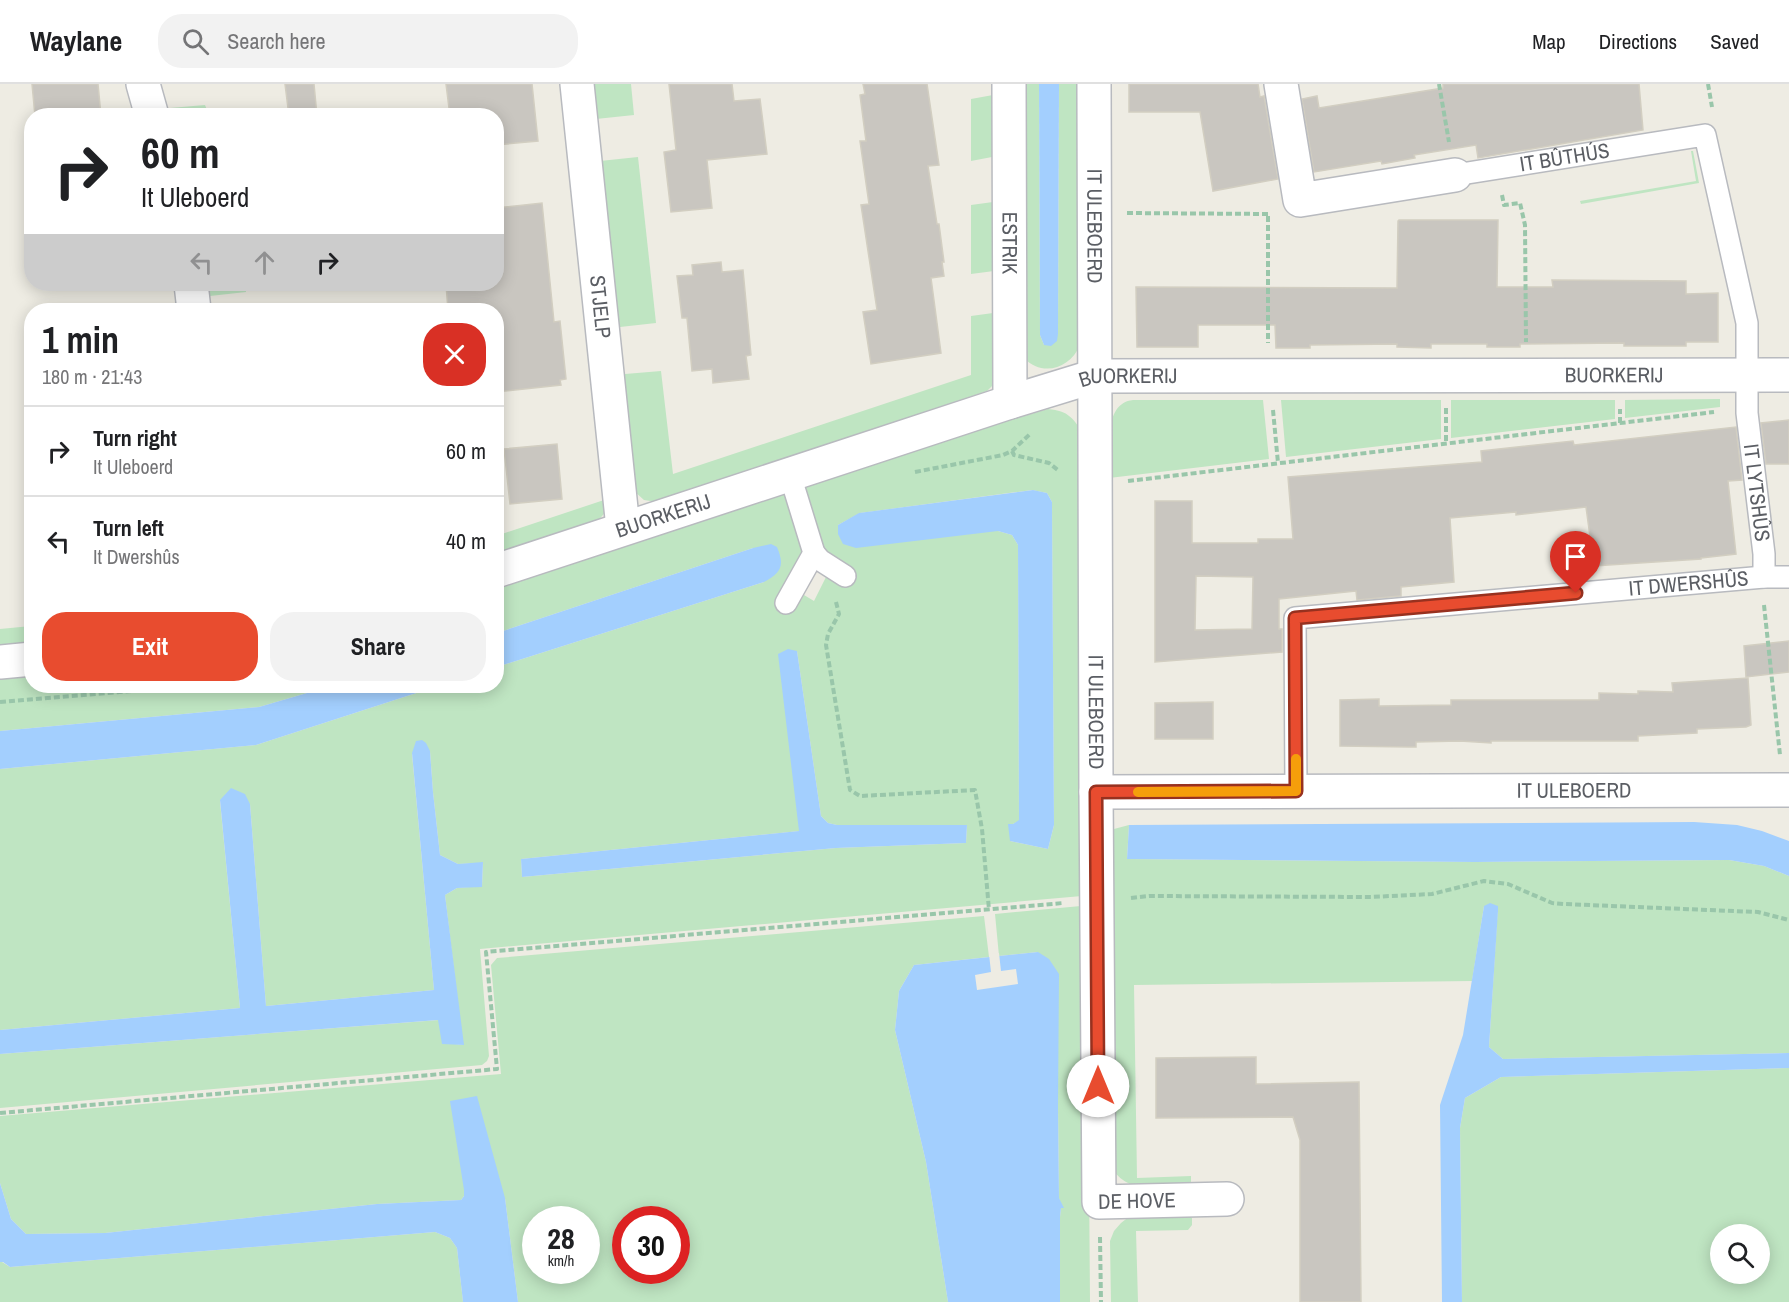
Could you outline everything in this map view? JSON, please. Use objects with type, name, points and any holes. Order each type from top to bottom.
[{"type":"street","points":[[143,84],[150,108]]},
{"type":"street","name":"STJELP","points":[[577,84],[623,528]]},
{"type":"street","name":"ESTRIK","points":[[1009,84],[1010,402]]},
{"type":"street","name":"IT ULEBOERD","points":[[1094,84],[1096,792],[1784,789]]},
{"type":"street","points":[[1281,84],[1300,200]]},
{"type":"street","name":"IT BÛTHÚS","points":[[1300,200],[1455,175]]},
{"type":"street","name":"BUORKERIJ","points":[[504,567],[1095,376],[1789,375]]},
{"type":"street","points":[[0,662],[24,660]]},
{"type":"street","name":"DE HOVE","points":[[1096,792],[1099,1202],[1227,1199]]},
{"type":"lane","name":"IT BÛTHÚS","points":[[1455,175],[1705,135],[1747,323],[1747,375]]},
{"type":"lane","name":"IT LYTSHÛS","points":[[1747,375],[1747,408],[1764,554],[1764,577]]},
{"type":"lane","points":[[790,475],[814,553],[820,560],[839,572]]},
{"type":"lane","points":[[786,603],[814,553]]},
{"type":"lane","name":"IT DWERSHÛS","points":[[1296,791],[1295,618],[1789,576]]},
{"type":"path","points":[[1439,84],[1455,175]]},
{"type":"path","points":[[1496,168],[1504,205],[1520,203],[1525,225],[1526,375]]},
{"type":"path","points":[[1094,213],[1268,214],[1300,200]]},
{"type":"path","points":[[1268,214],[1268,363],[1278,463]]},
{"type":"path","points":[[1012,451],[1014,454],[1049,464],[1080,485],[1747,408]]},
{"type":"path","points":[[839,572],[824,585],[833,596],[839,614],[828,634],[826,645],[850,790],[860,796],[975,790],[982,829],[989,910]]},
{"type":"path","points":[[1764,577],[1763,611],[1784,789]]},
{"type":"path","points":[[0,702],[109,693]]},
{"type":"path","points":[[0,1113],[497,1069],[486,952],[1149,896],[1371,897],[1432,894],[1484,881],[1508,884],[1552,903],[1758,912],[1789,920]]},
{"type":"path","points":[[1099,1202],[1101,1302]]},
{"type":"green space","points":[[589,84],[631,84],[634,115],[596,119]]},
{"type":"green space","points":[[1022,84],[1039,84],[1040,335],[1044,345],[1058,334],[1059,84],[1080,84],[1080,345],[1070,360],[1063,365],[1047,369],[1031,364],[1024,358]]},
{"type":"green space","points":[[993,95],[997,152],[992,157],[971,161],[971,99]]},
{"type":"green space","points":[[205,105],[206,108],[170,108]]},
{"type":"green space","points":[[1691,151],[1693,151],[1699,183],[1581,204],[1580,201],[1696,181]]},
{"type":"green space","points":[[638,157],[656,323],[620,327],[614,323],[600,161]]},
{"type":"green space","points":[[993,202],[994,271],[971,274],[971,205]]},
{"type":"green space","points":[[204,291],[246,291],[246,292],[210,296]]},
{"type":"green space","points":[[993,313],[998,318],[996,382],[987,391],[657,502],[644,500],[634,491],[620,380],[625,374],[661,371],[673,474],[971,375],[971,316]]},
{"type":"green space","points":[[1720,399],[1720,407],[1625,418],[1625,400]]},
{"type":"green space","points":[[1133,400],[1263,400],[1269,459],[1109,478],[1112,420],[1116,410],[1123,403]]},
{"type":"green space","points":[[1281,400],[1441,400],[1441,439],[1286,457]]},
{"type":"green space","points":[[1451,400],[1615,400],[1615,419],[1451,438]]},
{"type":"green space","points":[[1048,409],[1070,416],[1077,424],[1084,435],[1082,896],[480,949],[489,1056],[482,1065],[0,1108],[0,1054],[439,1020],[455,1044],[463,1045],[445,895],[457,888],[482,886],[483,863],[458,864],[440,855],[430,751],[412,754],[434,990],[266,1006],[250,804],[220,801],[240,1008],[0,1030],[0,769],[256,745],[416,693],[504,693],[504,665],[764,582],[753,548],[504,631],[504,587],[788,493],[804,546],[803,554],[775,602],[793,612],[804,595],[814,601],[831,567],[803,488],[975,430]],"holes":[[[1032,490],[1047,493],[1052,502],[1054,825],[1048,849],[1010,841],[1013,824],[1019,821],[1018,545],[1012,535],[998,531],[838,525],[860,513]],[[797,651],[821,816],[828,823],[837,825],[967,825],[966,843],[836,848],[522,877],[521,859],[800,831]]]},
{"type":"green space","points":[[607,499],[607,510],[598,521],[504,553],[504,533]]},
{"type":"green space","points":[[24,627],[24,645],[0,647],[0,629]]},
{"type":"green space","points":[[24,675],[24,693],[307,693],[259,707],[0,731],[0,677]]},
{"type":"green space","points":[[1129,825],[1127,859],[1475,862],[1729,860],[1764,866],[1789,876],[1789,1053],[1503,1059],[1489,1047],[1498,906],[1484,906],[1472,981],[1134,985],[1137,1178],[1191,1176],[1191,1184],[1159,1188],[1138,1187],[1120,1178],[1112,1169],[1111,849],[1114,829]]},
{"type":"green space","points":[[1081,906],[1087,911],[1090,1302],[1060,1302],[1061,1208],[1058,1107],[1038,952],[999,956],[995,914]]},
{"type":"green space","points":[[984,916],[989,957],[914,965],[899,991],[895,1030],[926,1162],[948,1302],[518,1302],[505,1198],[464,1190],[461,1200],[377,1204],[105,1233],[26,1234],[11,1219],[0,1183],[0,1116],[501,1074],[491,965],[497,958]]},
{"type":"green space","points":[[1789,1068],[1789,1302],[1462,1302],[1460,1128],[1465,1098],[1501,1077]]},
{"type":"green space","points":[[1184,1213],[1192,1218],[1192,1225],[1188,1230],[1136,1231],[1138,1302],[1111,1302],[1110,1241],[1114,1231],[1130,1216]]},
{"type":"green space","points":[[435,1232],[450,1238],[457,1248],[463,1302],[0,1302],[0,1262],[10,1267]]},
{"type":"water","points":[[1039,84],[1059,84],[1058,334],[1057,341],[1051,346],[1044,345],[1040,335]]},
{"type":"water","points":[[1033,490],[1047,493],[1052,502],[1054,825],[1048,849],[1010,841],[1008,824],[1019,820],[1018,545],[1012,535],[998,531],[856,548],[843,544],[838,534],[838,525],[859,513]]},
{"type":"water","points":[[771,544],[777,547],[781,559],[778,572],[764,582],[504,665],[504,631]]},
{"type":"water","points":[[788,649],[797,651],[821,816],[828,823],[837,825],[967,825],[966,843],[836,848],[522,877],[521,859],[799,831],[778,654]]},
{"type":"water","points":[[307,693],[416,693],[256,745],[0,769],[0,731],[259,707]]},
{"type":"water","points":[[422,740],[430,751],[440,855],[458,864],[483,862],[482,887],[457,888],[445,895],[464,1045],[442,1044],[438,1020],[0,1054],[0,1030],[240,1008],[220,800],[231,788],[245,794],[250,804],[266,1006],[434,990],[412,753],[416,741]]},
{"type":"water","points":[[1694,822],[1737,825],[1789,841],[1789,876],[1764,866],[1729,860],[1475,862],[1127,859],[1129,825]]},
{"type":"water","points":[[1490,903],[1498,906],[1498,911],[1489,1047],[1503,1059],[1789,1053],[1789,1068],[1501,1077],[1465,1098],[1460,1128],[1462,1302],[1442,1302],[1440,1105],[1463,1035],[1484,906]]},
{"type":"water","points":[[1038,952],[1049,959],[1059,974],[1059,1198],[1064,1208],[1061,1208],[1060,1217],[1060,1302],[948,1302],[926,1162],[895,1030],[899,991],[914,965]]},
{"type":"water","points":[[477,1096],[505,1198],[518,1302],[463,1302],[457,1248],[450,1238],[435,1232],[10,1267],[0,1262],[0,1183],[11,1219],[26,1234],[105,1233],[377,1204],[461,1200],[464,1190],[450,1101]]},
{"type":"pier","points":[[999,953],[1001,971],[1016,969],[1018,984],[977,990],[975,975],[991,972],[989,954]]},
{"type":"building","points":[[32,84],[98,84],[100,108],[34,108]]},
{"type":"building","points":[[285,84],[314,84],[316,108],[288,108]]},
{"type":"building","points":[[446,84],[532,84],[538,141],[504,144],[504,108],[449,108]]},
{"type":"building","points":[[669,84],[732,84],[734,101],[760,99],[767,154],[707,160],[712,208],[671,212],[664,152],[676,150]]},
{"type":"building","points":[[863,84],[927,84],[939,165],[928,166],[944,262],[942,262],[944,276],[931,278],[941,353],[871,364],[863,312],[877,310],[861,205],[869,204],[860,141],[866,141],[860,95],[865,94]]},
{"type":"building","points":[[1129,84],[1258,84],[1260,97],[1264,96],[1278,179],[1213,191],[1200,112],[1129,112]]},
{"type":"building","points":[[1443,84],[1639,84],[1643,130],[1478,158],[1476,145],[1414,155],[1415,158],[1382,164],[1381,161],[1314,172],[1302,99],[1317,96],[1319,108],[1443,88]]},
{"type":"building","points":[[542,203],[554,322],[560,321],[566,379],[560,380],[561,385],[504,391],[504,303],[447,303],[447,291],[504,291],[504,207]]},
{"type":"building","points":[[1399,220],[1498,220],[1497,287],[1553,287],[1552,280],[1686,281],[1686,294],[1718,293],[1718,342],[1686,342],[1686,346],[1624,346],[1624,343],[1520,344],[1520,347],[1487,347],[1487,344],[1431,344],[1431,348],[1397,347],[1397,344],[1310,345],[1310,348],[1276,348],[1275,325],[1198,325],[1198,347],[1137,347],[1136,287],[1397,288]]},
{"type":"building","points":[[721,262],[722,272],[743,270],[751,355],[746,356],[749,379],[713,383],[712,369],[692,371],[687,318],[682,318],[677,276],[693,275],[692,265]]},
{"type":"building","points":[[1789,420],[1789,464],[1766,464],[1761,423]]},
{"type":"building","points":[[1736,427],[1742,480],[1728,481],[1736,554],[1701,559],[1594,566],[1586,507],[1516,515],[1516,512],[1450,518],[1454,582],[1401,587],[1401,596],[1357,600],[1356,591],[1279,599],[1282,652],[1155,662],[1155,501],[1192,501],[1192,543],[1258,543],[1258,539],[1293,539],[1288,477],[1482,462],[1481,451],[1573,441],[1574,445]],"holes":[[[1196,576],[1253,577],[1252,629],[1195,630]]]},
{"type":"building","points":[[557,444],[562,499],[510,504],[504,449]]},
{"type":"building","points":[[1789,641],[1789,672],[1746,677],[1744,646]]},
{"type":"building","points":[[1748,678],[1751,725],[1746,727],[1697,729],[1697,733],[1638,736],[1638,741],[1491,741],[1491,743],[1460,741],[1416,742],[1416,747],[1340,746],[1340,700],[1379,699],[1379,706],[1451,705],[1451,700],[1599,700],[1599,693],[1673,692],[1672,683]]},
{"type":"building","points":[[1213,702],[1213,739],[1155,739],[1155,703]]},
{"type":"building","points":[[1256,1057],[1256,1084],[1359,1082],[1361,1302],[1300,1302],[1300,1140],[1293,1117],[1156,1118],[1156,1058]]},
{"type":"slow traffic","points":[[1138,792],[1296,791],[1296,759]]},
{"type":"route","points":[[1098,1086],[1096,792],[1296,791],[1295,618],[1576,593]]}]
